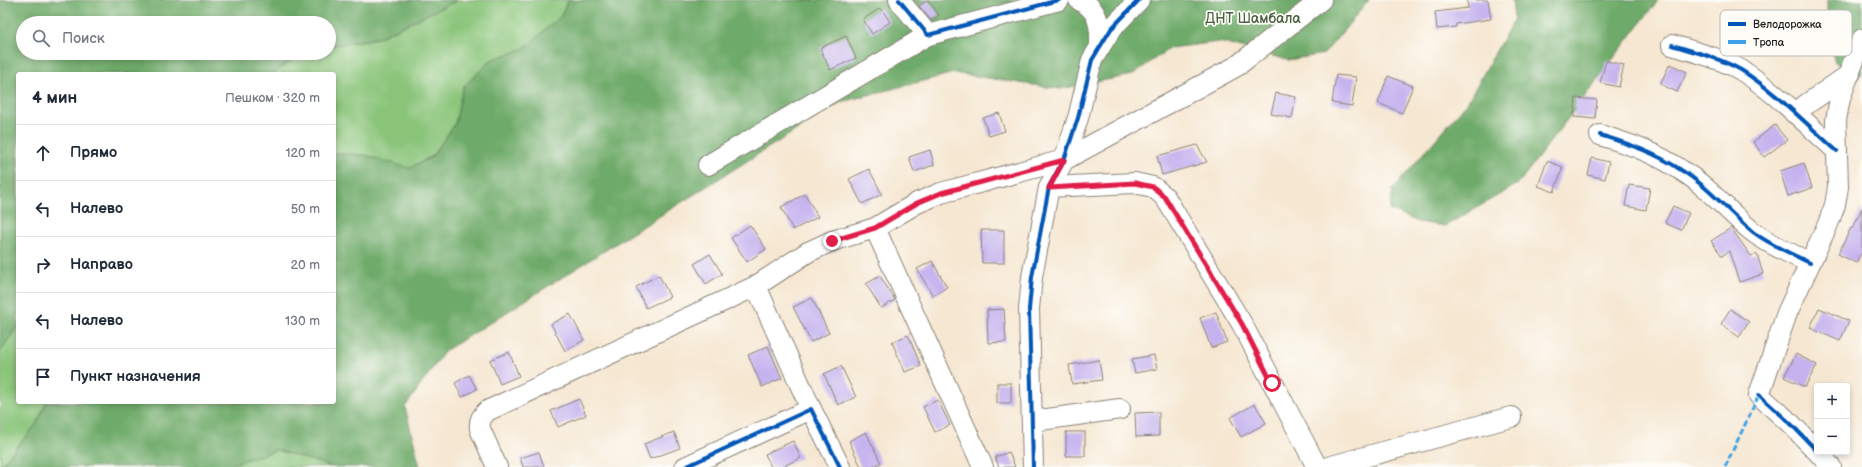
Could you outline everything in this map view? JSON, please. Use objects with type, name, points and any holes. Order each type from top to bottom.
[{"type":"street","points":[[899,0],[928,35]]},
{"type":"street","points":[[708,165],[928,35],[1059,0]]},
{"type":"street","points":[[1079,0],[1085,3],[1096,14],[1101,28],[1100,44]]},
{"type":"street","points":[[1033,467],[1029,309],[1032,277],[1049,188],[1064,160],[1084,101],[1092,60],[1100,44],[1111,29],[1139,0]]},
{"type":"street","points":[[497,467],[480,429],[479,422],[487,411],[756,286],[814,249],[832,241],[875,228],[917,203],[941,193],[1064,160],[1237,66],[1322,0]]},
{"type":"street","points":[[1814,447],[1759,395],[1787,313],[1828,224],[1835,205],[1838,187],[1836,120],[1840,98],[1862,39]]},
{"type":"street","points":[[1672,45],[1713,58],[1740,70],[1767,88],[1836,151]]},
{"type":"street","points":[[1794,113],[1850,74]]},
{"type":"street","points":[[1600,136],[1652,153],[1681,169],[1702,184],[1753,232],[1767,241],[1810,263]]},
{"type":"street","points":[[1049,188],[1135,183],[1153,187],[1165,197],[1242,324],[1317,467]]},
{"type":"street","points":[[875,228],[983,467]]},
{"type":"street","points":[[756,286],[811,408],[840,467]]},
{"type":"street","points":[[685,467],[811,408]]},
{"type":"street","points":[[1033,421],[1120,409]]},
{"type":"street","points":[[1328,467],[1511,417]]},
{"type":"street","points":[[1821,455],[1831,467]]},
{"type":"green space","points":[[0,0],[458,0],[378,38],[336,45],[336,16],[16,16],[16,60],[292,60],[276,72],[16,72],[16,328],[0,352]]},
{"type":"green space","points":[[458,0],[568,0],[561,16],[523,49],[491,60],[464,87],[455,124],[432,156],[409,169],[365,155],[336,153],[336,72],[276,72],[292,60],[336,60],[336,45],[378,38]]},
{"type":"green space","name":"ДНТ Шамбала","points":[[568,0],[1369,0],[1324,54],[1288,60],[1219,42],[1170,48],[1132,75],[1060,89],[954,73],[841,102],[445,351],[405,407],[420,467],[333,467],[277,450],[232,464],[228,467],[0,467],[35,426],[46,404],[336,404],[336,153],[365,155],[409,168],[432,157],[455,124],[463,87],[491,60],[523,49],[561,16]]},
{"type":"green space","points":[[1512,0],[1658,0],[1518,184],[1445,226],[1418,222],[1390,210],[1393,189],[1467,103],[1514,19]]},
{"type":"green space","points":[[1827,0],[1862,0],[1862,74],[1857,77],[1835,62],[1833,56],[1852,56],[1852,10],[1827,10]]},
{"type":"green space","points":[[16,328],[16,404],[46,404],[35,426],[0,466],[0,352]]},
{"type":"green space","points":[[277,450],[333,467],[228,467],[232,464]]},
{"type":"building","points":[[928,0],[939,15],[931,20],[919,6]]},
{"type":"building","points":[[1467,0],[1488,0],[1491,19],[1456,24],[1456,27],[1437,29],[1435,12],[1468,8]]},
{"type":"building","points":[[881,8],[890,22],[872,34],[863,19]]},
{"type":"building","points":[[846,36],[856,58],[830,70],[820,48]]},
{"type":"building","points":[[1606,61],[1624,65],[1619,87],[1600,83]]},
{"type":"building","points":[[1670,64],[1687,72],[1677,92],[1660,84]]},
{"type":"building","points":[[1336,75],[1356,77],[1352,106],[1332,103]]},
{"type":"building","points":[[1388,76],[1413,86],[1402,113],[1378,103]]},
{"type":"building","points":[[1276,93],[1296,97],[1292,118],[1271,114]]},
{"type":"building","points":[[1576,98],[1597,100],[1595,119],[1574,117]]},
{"type":"building","points":[[999,113],[1005,131],[989,136],[983,118]]},
{"type":"building","points":[[1775,125],[1787,140],[1764,157],[1753,142]]},
{"type":"building","points":[[1197,145],[1207,162],[1162,175],[1157,156]]},
{"type":"building","points":[[930,150],[934,165],[914,172],[909,157]]},
{"type":"building","points":[[1592,158],[1609,162],[1605,179],[1588,175]]},
{"type":"building","points":[[1547,161],[1563,167],[1554,192],[1538,186]]},
{"type":"building","points":[[1804,163],[1812,188],[1788,196],[1780,171]]},
{"type":"building","points":[[869,169],[882,194],[862,204],[849,179]]},
{"type":"building","points":[[1629,185],[1650,188],[1646,210],[1625,206]]},
{"type":"building","points":[[805,194],[818,217],[793,230],[781,207]]},
{"type":"building","points":[[1673,206],[1689,213],[1681,230],[1665,223]]},
{"type":"building","points":[[1862,208],[1862,251],[1856,263],[1838,254],[1851,228],[1853,228]]},
{"type":"building","points":[[750,225],[766,249],[747,262],[731,238]]},
{"type":"building","points":[[1731,228],[1751,256],[1757,254],[1763,274],[1739,282],[1729,251],[1722,256],[1711,241]]},
{"type":"building","points":[[981,230],[1004,230],[1004,263],[982,263]]},
{"type":"building","points":[[710,254],[722,274],[706,284],[694,264]]},
{"type":"building","points":[[932,261],[947,287],[933,296],[917,269]]},
{"type":"building","points":[[659,275],[670,297],[646,308],[636,287]]},
{"type":"building","points":[[880,276],[895,300],[881,308],[866,284]]},
{"type":"building","points":[[812,298],[829,333],[811,342],[793,307]]},
{"type":"building","points":[[1819,308],[1849,321],[1840,341],[1810,328]]},
{"type":"building","points":[[1004,309],[1006,342],[988,343],[987,310]]},
{"type":"building","points":[[1730,309],[1749,322],[1739,337],[1721,324]]},
{"type":"building","points":[[1216,312],[1227,342],[1211,348],[1200,318]]},
{"type":"building","points":[[570,314],[584,340],[565,351],[551,324]]},
{"type":"building","points":[[908,335],[921,366],[905,372],[892,342]]},
{"type":"building","points":[[768,346],[782,378],[762,387],[748,355]]},
{"type":"building","points":[[509,352],[519,376],[500,384],[490,360]]},
{"type":"building","points":[[1796,354],[1817,365],[1805,387],[1784,377]]},
{"type":"building","points":[[1154,355],[1157,369],[1135,373],[1132,359]]},
{"type":"building","points":[[1099,360],[1102,380],[1072,384],[1069,365]]},
{"type":"building","points":[[841,366],[856,397],[838,405],[824,374]]},
{"type":"building","points":[[469,375],[477,389],[462,397],[455,383]]},
{"type":"building","points":[[997,383],[1011,383],[1011,403],[997,403]]},
{"type":"building","points":[[579,399],[586,415],[558,427],[551,411]]},
{"type":"building","points":[[938,400],[950,425],[935,432],[923,407]]},
{"type":"building","points":[[1255,404],[1266,423],[1241,437],[1230,418]]},
{"type":"building","points":[[1159,412],[1159,436],[1136,437],[1135,413]]},
{"type":"building","points":[[674,432],[680,448],[650,459],[644,444]]},
{"type":"building","points":[[866,432],[881,463],[872,467],[861,467],[849,441]]},
{"type":"building","points":[[1066,432],[1085,432],[1085,456],[1066,456]]},
{"type":"building","points":[[793,441],[801,458],[781,467],[771,467],[765,454]]},
{"type":"building","points":[[539,452],[544,467],[523,467],[520,458]]},
{"type":"building","points":[[1009,452],[1015,467],[999,467],[995,457]]},
{"type":"marked path","points":[[1725,467],[1759,395]]},
{"type":"cycle path","points":[[899,0],[928,35],[1059,0]]},
{"type":"cycle path","points":[[1033,467],[1029,309],[1032,277],[1049,187],[1064,160],[1078,118],[1092,60],[1111,29],[1139,0]]},
{"type":"cycle path","points":[[1672,45],[1716,59],[1741,70],[1779,98],[1837,151]]},
{"type":"cycle path","points":[[1600,135],[1642,150],[1672,164],[1701,184],[1753,232],[1773,245],[1810,263]]},
{"type":"cycle path","points":[[1759,395],[1790,423],[1814,448]]},
{"type":"cycle path","points":[[685,467],[811,409],[840,467]]},
{"type":"route","points":[[832,241],[875,228],[917,203],[941,193],[1064,160],[1049,188],[1135,183],[1153,187],[1165,197],[1242,324],[1272,383]]}]
